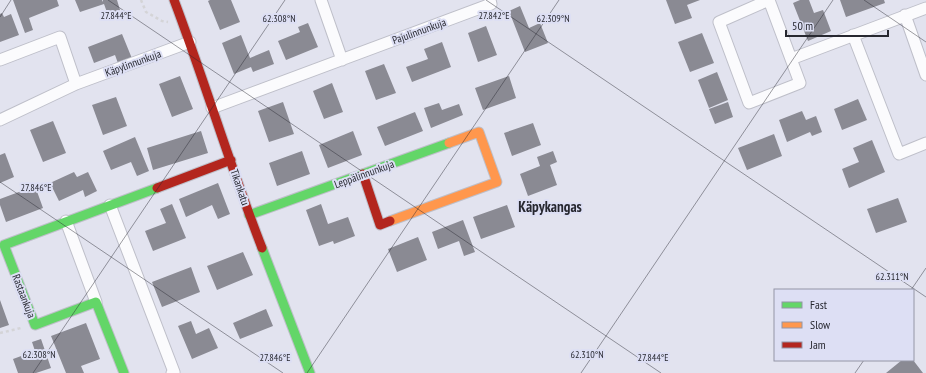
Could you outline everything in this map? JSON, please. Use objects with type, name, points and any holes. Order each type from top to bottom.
[{"type":"street","name":"Tikankatu","points":[[174,0],[190,42],[249,215],[310,373]]},
{"type":"street","points":[[321,0],[342,60]]},
{"type":"street","name":"Pajulinnunkuja","points":[[212,108],[491,4],[490,0]]},
{"type":"street","points":[[769,0],[791,59],[800,83],[749,103],[719,22],[769,0]]},
{"type":"street","points":[[791,59],[926,8]]},
{"type":"street","points":[[905,15],[926,75]]},
{"type":"street","points":[[854,35],[899,154],[926,143]]},
{"type":"street","points":[[0,60],[60,37],[76,84]]},
{"type":"street","name":"Käpylinnunkuja","points":[[0,120],[76,84],[190,42]]},
{"type":"street","name":"Leppälinnunkuja","points":[[249,215],[363,174],[480,132],[497,182],[380,225],[363,174]]},
{"type":"street","name":"Rastaankuja","points":[[96,302],[35,325],[4,245],[231,160]]},
{"type":"street","points":[[110,205],[174,372],[172,373]]},
{"type":"street","points":[[66,221],[124,373]]},
{"type":"path","points":[[141,0],[146,12],[162,22],[183,22]]},
{"type":"path","points":[[0,333],[35,325]]},
{"type":"building","points":[[13,0],[57,0],[59,6],[29,18],[33,30],[25,33]]},
{"type":"building","points":[[75,0],[102,0],[103,2],[103,0],[117,0],[120,10],[108,15],[104,4],[80,12]]},
{"type":"building","points":[[231,0],[240,22],[220,30],[208,1]]},
{"type":"building","points":[[666,0],[700,0],[687,5],[692,18],[675,24]]},
{"type":"building","points":[[800,0],[809,0],[814,13],[823,10],[831,31],[808,41],[793,3]]},
{"type":"building","points":[[840,0],[884,0],[885,3],[846,17]]},
{"type":"building","points":[[520,6],[529,28],[540,23],[548,43],[525,52],[509,11]]},
{"type":"building","points":[[2,13],[4,17],[11,14],[19,35],[0,42],[0,14]]},
{"type":"building","points":[[308,23],[318,47],[286,60],[278,41],[300,32],[298,27]]},
{"type":"building","points":[[486,26],[497,55],[478,62],[468,33]]},
{"type":"building","points":[[702,33],[714,63],[690,72],[678,42]]},
{"type":"building","points":[[122,34],[133,61],[119,66],[115,55],[94,63],[88,47]]},
{"type":"building","points":[[241,35],[250,58],[269,50],[274,64],[253,72],[251,67],[234,74],[222,43]]},
{"type":"building","points":[[442,42],[451,67],[412,82],[406,67],[428,59],[424,49]]},
{"type":"building","points":[[384,64],[396,93],[376,100],[365,71]]},
{"type":"building","points":[[717,72],[728,100],[709,108],[698,80]]},
{"type":"building","points":[[180,76],[193,109],[172,117],[159,84]]},
{"type":"building","points":[[509,76],[516,98],[483,110],[475,88]]},
{"type":"building","points":[[332,83],[343,112],[324,119],[313,91]]},
{"type":"building","points":[[116,97],[127,126],[103,135],[92,105]]},
{"type":"building","points":[[858,99],[867,120],[842,130],[834,109]]},
{"type":"building","points":[[283,102],[294,134],[269,142],[258,111]]},
{"type":"building","points":[[728,102],[733,117],[715,124],[709,109]]},
{"type":"building","points":[[439,103],[442,110],[459,104],[463,115],[431,128],[424,108]]},
{"type":"building","points":[[802,111],[806,120],[816,116],[822,132],[812,136],[810,132],[787,142],[779,120]]},
{"type":"building","points":[[415,112],[423,131],[385,146],[377,127]]},
{"type":"building","points":[[53,121],[66,153],[43,162],[30,130]]},
{"type":"building","points":[[533,123],[541,145],[512,156],[504,133]]},
{"type":"building","points":[[201,131],[208,153],[153,170],[147,148]]},
{"type":"building","points":[[353,131],[362,155],[328,168],[319,145]]},
{"type":"building","points":[[774,134],[782,156],[747,170],[738,148]]},
{"type":"building","points":[[135,137],[149,171],[137,176],[131,162],[111,170],[103,151]]},
{"type":"building","points":[[872,140],[885,172],[849,188],[842,169],[859,162],[853,148]]},
{"type":"building","points":[[302,151],[310,174],[277,186],[269,163]]},
{"type":"building","points":[[553,151],[557,162],[550,165],[557,185],[528,196],[520,174],[540,166],[537,157]]},
{"type":"building","points":[[5,153],[14,177],[0,183],[0,155]]},
{"type":"building","points":[[74,172],[77,177],[88,172],[97,191],[85,197],[83,190],[59,201],[50,183]]},
{"type":"building","points":[[218,183],[230,214],[218,219],[212,205],[186,217],[179,199]]},
{"type":"building","points":[[35,186],[43,208],[6,222],[0,205],[0,199]]},
{"type":"building","points":[[898,198],[907,222],[876,233],[867,209]]},
{"type":"building","points":[[172,204],[186,238],[153,251],[145,231],[166,223],[160,209]]},
{"type":"building","points":[[321,204],[328,224],[348,217],[355,236],[334,244],[333,241],[319,246],[306,210]]},
{"type":"building","points":[[507,205],[515,227],[481,239],[473,217]]},
{"type":"building","points":[[463,220],[475,252],[464,256],[459,241],[438,249],[432,232]]},
{"type":"building","points":[[418,237],[427,260],[397,272],[388,249]]},
{"type":"building","points":[[243,252],[253,275],[217,290],[207,266]]},
{"type":"building","points":[[191,267],[200,292],[162,307],[152,282]]},
{"type":"building","points":[[0,300],[9,325],[0,328]]},
{"type":"building","points":[[266,309],[273,326],[240,339],[233,323]]},
{"type":"building","points":[[191,321],[196,334],[209,328],[218,348],[192,359],[178,326]]},
{"type":"building","points":[[86,323],[100,359],[81,366],[84,373],[66,373],[51,336]]},
{"type":"building","points":[[41,339],[51,368],[36,373],[18,373],[13,359],[35,351],[32,342]]},
{"type":"building","points":[[901,361],[914,361],[923,373],[886,373]]},
{"type":"traffic: fast","points":[[249,215],[449,143]]},
{"type":"traffic: fast","points":[[124,373],[96,302],[35,325],[4,245],[157,188]]},
{"type":"traffic: fast","points":[[262,248],[310,373]]},
{"type":"traffic: slow","points":[[390,221],[497,182],[479,132],[449,143]]},
{"type":"traffic: jam","points":[[174,0],[262,248]]},
{"type":"traffic: jam","points":[[157,188],[231,160]]},
{"type":"traffic: jam","points":[[363,174],[380,225],[390,221]]},
{"type":"district","name":"Käpykangas","points":[[550,206]]}]
